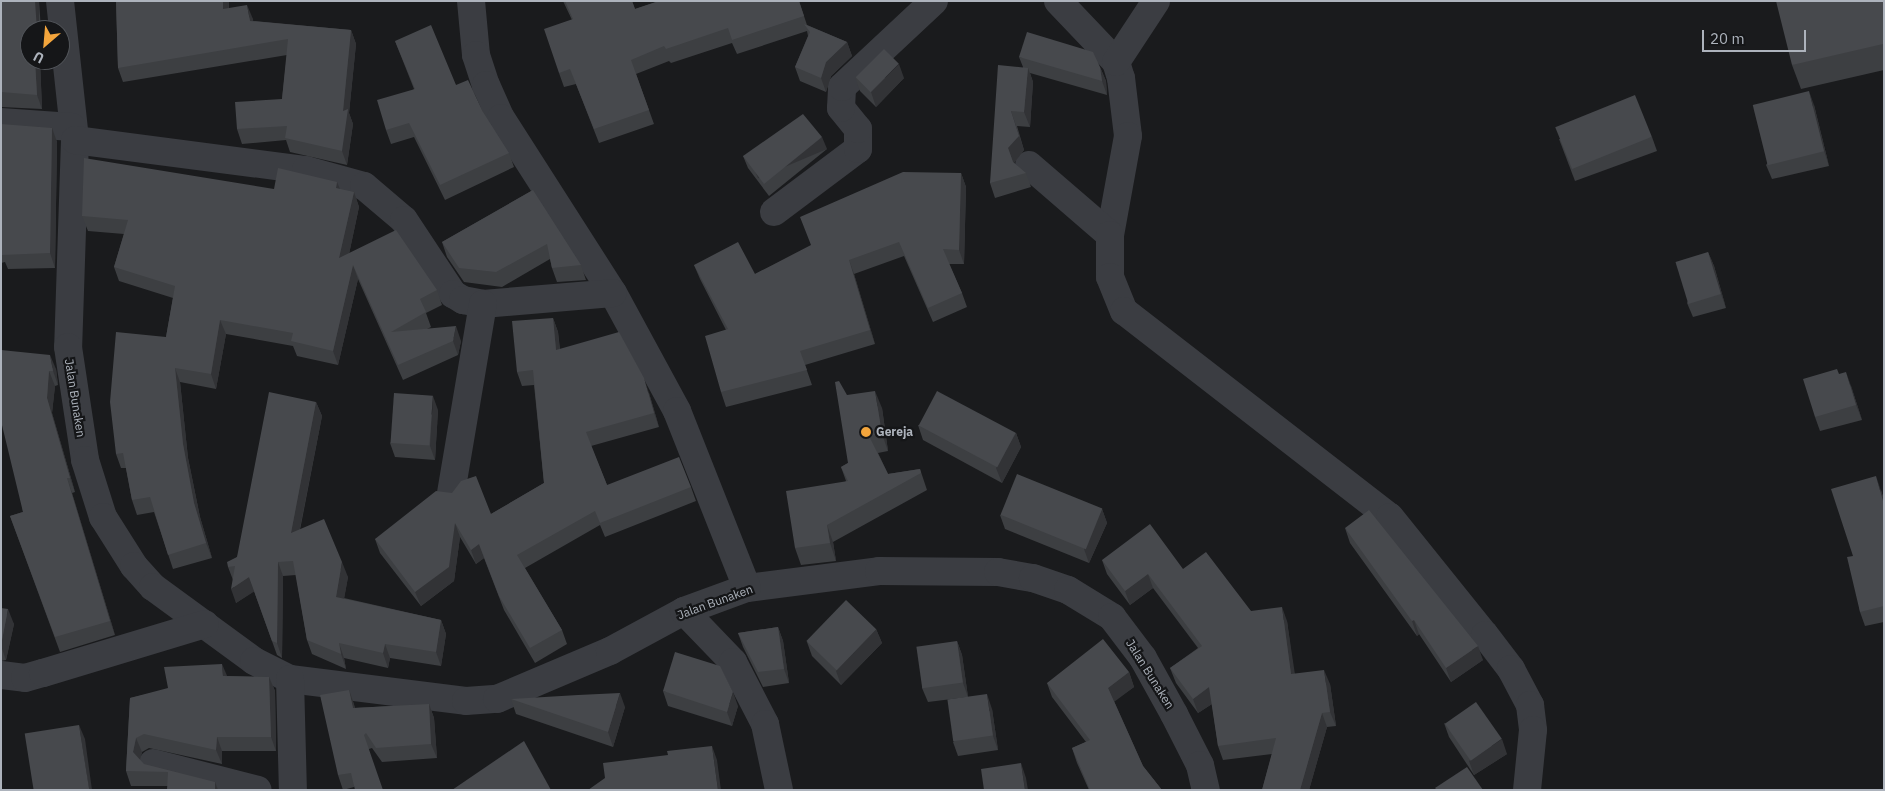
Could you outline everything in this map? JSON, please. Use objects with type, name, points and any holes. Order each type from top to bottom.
[{"type":"street","name":"Jalan Bunaken","points":[[60,1],[73,134],[68,347],[84,460],[103,517],[134,566],[153,587],[254,661],[290,679],[466,701],[497,699],[610,651],[684,611],[747,588],[879,571],[952,569],[1033,578],[1068,590],[1112,618],[1143,658],[1200,765],[1206,790]]},
{"type":"street","points":[[472,1],[476,55],[501,118],[613,293],[677,411],[747,588]]},
{"type":"street","points":[[774,212],[858,149],[858,129],[841,108],[842,87],[934,1]]},
{"type":"street","points":[[1058,1],[1116,62],[1121,78],[1128,136],[1110,235],[1110,277],[1124,310],[1390,517],[1511,669],[1530,705],[1533,730],[1527,790]]},
{"type":"street","points":[[1116,62],[1156,1]]},
{"type":"street","points":[[1,122],[306,170],[364,186],[404,220],[453,294],[483,304],[613,293]]},
{"type":"street","points":[[1029,165],[1110,235]]},
{"type":"street","points":[[451,493],[483,304]]},
{"type":"street","points":[[684,611],[733,662],[765,724],[779,790]]},
{"type":"street","points":[[1,675],[25,678],[205,624]]},
{"type":"street","points":[[290,679],[294,790]]},
{"type":"street","points":[[153,763],[258,790]]},
{"type":"building","points":[[1,1],[35,1],[36,20],[20,20],[20,70],[36,70],[37,95],[1,92]]},
{"type":"building","points":[[116,1],[223,1],[223,9],[247,5],[250,21],[351,30],[343,111],[348,109],[342,151],[285,138],[287,126],[237,129],[235,102],[282,99],[288,39],[118,68]]},
{"type":"building","points":[[565,1],[632,1],[635,9],[659,1],[799,1],[804,16],[732,40],[728,28],[666,49],[664,46],[631,60],[649,110],[594,129],[570,69],[559,73],[544,29],[573,19]]},
{"type":"building","points":[[1776,1],[1884,1],[1884,48],[1883,44],[1792,65]]},
{"type":"building","points":[[804,24],[847,42],[826,62],[821,78],[795,67],[810,32]]},
{"type":"building","points":[[431,25],[456,85],[468,80],[483,112],[509,153],[440,185],[409,123],[386,130],[377,100],[415,89],[395,41]]},
{"type":"building","points":[[1027,32],[1093,52],[1100,67],[1102,81],[1019,57]]},
{"type":"building","points":[[884,49],[899,64],[871,92],[856,77]]},
{"type":"building","points":[[998,65],[1028,68],[1024,112],[1011,111],[1019,136],[1008,148],[1013,162],[1026,173],[990,183]]},
{"type":"building","points":[[1809,91],[1824,151],[1768,165],[1753,105]]},
{"type":"building","points":[[1635,95],[1652,137],[1572,169],[1555,127]]},
{"type":"building","points":[[803,114],[822,137],[764,184],[743,156]]},
{"type":"building","points":[[1,124],[52,128],[50,253],[2,255]]},
{"type":"building","points":[[84,158],[274,189],[278,168],[337,182],[336,188],[354,192],[339,258],[396,230],[437,290],[420,299],[426,312],[391,332],[456,326],[453,341],[398,365],[353,265],[333,351],[291,341],[293,333],[220,320],[211,374],[175,368],[183,444],[194,503],[206,543],[168,555],[150,497],[132,500],[123,453],[116,454],[110,402],[116,332],[166,337],[175,286],[114,267],[128,220],[82,216]]},
{"type":"building","points":[[903,172],[961,173],[959,250],[943,249],[962,293],[928,308],[899,242],[849,260],[870,330],[800,351],[807,370],[721,392],[705,336],[728,329],[694,265],[738,242],[755,274],[811,245],[800,217]]},
{"type":"building","points":[[533,190],[581,265],[552,268],[547,244],[496,272],[459,268],[442,242]]},
{"type":"building","points":[[1708,252],[1721,294],[1688,304],[1675,262]]},
{"type":"building","points":[[553,318],[556,350],[619,332],[644,378],[654,413],[586,432],[607,485],[679,457],[691,487],[600,523],[595,511],[517,555],[562,630],[530,648],[499,596],[479,544],[471,550],[455,523],[449,567],[415,592],[375,539],[436,491],[452,493],[461,481],[476,476],[491,514],[544,483],[533,370],[517,372],[512,321]]},
{"type":"building","points":[[1,350],[50,355],[53,371],[49,371],[47,398],[70,478],[67,478],[110,621],[55,637],[10,516],[23,512],[1,421]]},
{"type":"building","points":[[1837,369],[1839,374],[1846,372],[1856,405],[1815,417],[1803,379]]},
{"type":"building","points":[[839,381],[847,395],[875,391],[882,434],[869,436],[888,474],[920,469],[921,473],[827,525],[830,543],[795,548],[786,491],[848,481],[841,467],[848,463],[835,382]]},
{"type":"building","points":[[937,391],[1016,433],[997,467],[919,425]]},
{"type":"building","points":[[269,392],[316,402],[291,533],[324,519],[342,562],[336,597],[441,620],[436,652],[385,644],[383,653],[339,643],[341,654],[307,640],[293,561],[278,562],[277,643],[272,641],[249,577],[231,589],[235,566],[228,567],[227,562],[237,557]]},
{"type":"building","points":[[394,393],[433,396],[429,446],[391,443]]},
{"type":"building","points":[[1017,474],[1102,508],[1086,549],[1001,515]]},
{"type":"building","points":[[1876,476],[1884,505],[1884,606],[1860,612],[1847,557],[1853,556],[1831,489]]},
{"type":"building","points":[[1369,510],[1478,646],[1446,668],[1414,620],[1412,621],[1345,528]]},
{"type":"building","points":[[1150,524],[1183,569],[1206,552],[1251,611],[1282,607],[1291,674],[1324,670],[1330,712],[1322,713],[1300,790],[1262,790],[1276,738],[1218,746],[1209,687],[1193,699],[1170,668],[1202,646],[1148,574],[1125,591],[1102,560]]},
{"type":"building","points":[[846,600],[876,629],[837,670],[806,641]]},
{"type":"building","points":[[1,608],[8,609],[1,645]]},
{"type":"building","points":[[778,627],[784,669],[758,672],[738,633]]},
{"type":"building","points":[[1103,639],[1129,672],[1108,688],[1143,766],[1162,790],[1090,790],[1072,748],[1090,740],[1047,683]]},
{"type":"building","points":[[957,641],[963,683],[922,688],[916,647]]},
{"type":"building","points":[[675,652],[720,666],[733,692],[727,712],[663,691]]},
{"type":"building","points":[[222,664],[223,676],[269,677],[271,737],[217,737],[216,750],[144,734],[136,738],[133,752],[144,764],[215,782],[215,790],[167,790],[168,772],[126,771],[130,698],[168,688],[164,667]]},
{"type":"building","points":[[349,690],[353,708],[429,704],[431,744],[376,748],[366,733],[364,735],[383,790],[355,790],[351,773],[338,775],[320,695]]},
{"type":"building","points":[[620,693],[608,732],[511,699],[578,695]]},
{"type":"building","points":[[987,694],[993,736],[953,741],[947,700]]},
{"type":"building","points":[[1476,702],[1502,739],[1471,761],[1445,724]]},
{"type":"building","points":[[79,725],[89,790],[34,790],[25,734]]},
{"type":"building","points":[[524,741],[551,790],[452,790]]},
{"type":"building","points":[[712,746],[718,790],[588,790],[605,778],[603,763],[668,755],[667,751]]},
{"type":"building","points":[[1021,763],[1025,790],[984,790],[981,769]]},
{"type":"building","points":[[1467,767],[1483,790],[1437,790],[1435,788]]},
{"type":"place","name":"Gereja","points":[[866,432]]}]
